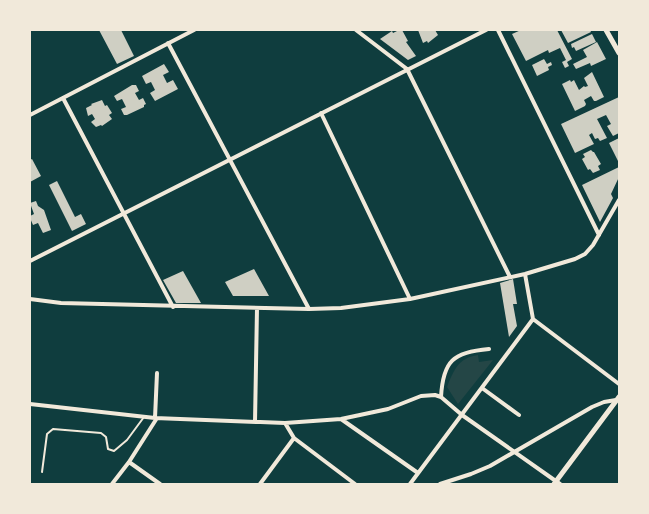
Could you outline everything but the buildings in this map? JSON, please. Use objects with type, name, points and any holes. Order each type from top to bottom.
[{"type":"street","points":[[30,115],[194,30]]},
{"type":"street","points":[[356,30],[407,70],[510,277]]},
{"type":"street","points":[[30,261],[486,30]]},
{"type":"street","points":[[498,30],[599,235]]},
{"type":"street","points":[[606,30],[619,53]]},
{"type":"street","points":[[168,43],[309,309]]},
{"type":"street","points":[[63,98],[173,307]]},
{"type":"street","points":[[321,113],[410,299]]},
{"type":"street","points":[[30,299],[61,303],[309,309],[341,308],[410,299],[525,274],[575,259],[585,254],[599,235],[619,200]]},
{"type":"street","points":[[525,274],[534,319],[619,384]]},
{"type":"street","points":[[255,422],[257,308]]},
{"type":"street","points":[[410,484],[534,319]]},
{"type":"street","points":[[441,397],[444,373],[454,359],[465,353],[489,349]]},
{"type":"street","points":[[112,484],[129,462],[156,418],[157,373]]},
{"type":"street","points":[[482,388],[519,416]]},
{"type":"street","points":[[30,404],[156,418],[286,423],[341,419],[388,409],[427,394],[441,397],[462,415],[557,483],[618,398]]},
{"type":"street","points":[[440,484],[471,474],[514,453],[592,407],[618,398]]},
{"type":"street","points":[[341,419],[418,473]]},
{"type":"street","points":[[286,423],[294,438],[355,484]]},
{"type":"street","points":[[260,484],[294,438]]},
{"type":"street","points":[[129,462],[160,484]]},
{"type":"lane","points":[[42,472],[47,434],[50,431],[54,429],[101,433],[106,437],[108,449],[114,450],[126,440],[144,417]]},
{"type":"shaded area","points":[[478,355],[479,362],[493,360],[458,404],[447,387],[461,362]]}]
